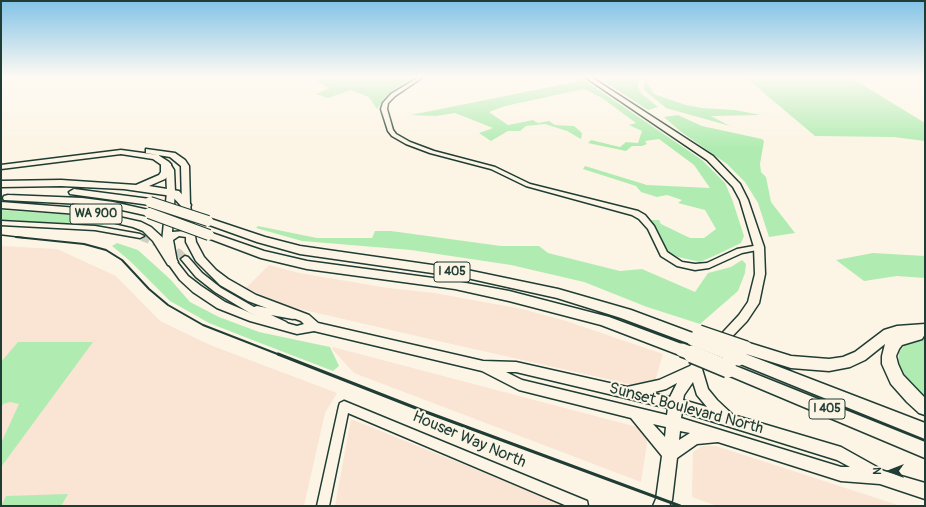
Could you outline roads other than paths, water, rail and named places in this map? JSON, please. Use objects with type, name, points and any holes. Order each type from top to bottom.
[{"type":"highway","points":[[124,186],[143,185],[158,180],[166,173],[166,164]]},
{"type":"highway","name":"WA 900","points":[[1,184],[66,183],[124,186],[171,192]]},
{"type":"highway","name":"I 405","points":[[1,191],[74,192],[208,221],[261,240],[300,250],[497,280],[543,285],[595,297],[696,335],[737,358],[925,450]]},
{"type":"highway","points":[[171,192],[178,195],[186,205]]},
{"type":"highway","name":"I 405","points":[[1,198],[82,201],[149,208],[209,235],[261,254],[308,265],[455,285],[509,296],[604,321],[682,350],[737,358],[925,431]]},
{"type":"highway","name":"WA 900","points":[[1,205],[78,211],[137,224],[147,229],[158,239],[172,262]]},
{"type":"highway","points":[[737,358],[829,365],[845,363],[860,356],[889,334],[897,331],[925,329]]},
{"type":"highway","points":[[925,334],[910,336],[897,341],[892,346],[889,356],[890,364],[897,379],[925,408]]},
{"type":"main road","points":[[624,101],[710,158],[721,168],[737,186],[744,200],[758,246],[760,274],[753,303],[743,318],[696,368],[677,394],[664,504]]},
{"type":"main road","name":"Sunset Boulevard North","points":[[121,152],[139,150],[158,152],[172,155],[182,162],[186,171],[186,205],[189,236],[195,251],[200,259],[224,282],[252,298],[310,322],[483,366],[516,367],[675,404],[729,419],[841,454],[881,477],[925,491]]},
{"type":"main road","points":[[1,167],[121,152],[151,156],[166,164]]},
{"type":"main road","name":"Sunset Boulevard North","points":[[166,164],[170,170],[171,192],[167,242],[172,262],[184,278],[197,289],[221,305],[250,317],[297,330],[310,322]]},
{"type":"main road","points":[[167,242],[171,236],[177,234],[184,233],[189,236]]},
{"type":"main road","name":"Sunset Boulevard North","points":[[483,366],[519,385],[673,422],[841,474],[881,477]]},
{"type":"main road","points":[[617,390],[637,390],[656,387],[696,368]]},
{"type":"main road","points":[[696,368],[702,391],[712,404],[729,419]]},
{"type":"main road","points":[[634,412],[670,454]]},
{"type":"main road","points":[[670,454],[701,436],[727,438]]},
{"type":"street","points":[[388,101],[384,109],[390,130],[394,135],[422,148],[493,168],[528,185],[635,213],[647,222],[664,254],[680,264],[695,267],[709,266],[740,251],[758,246]]},
{"type":"street","points":[[1,223],[95,228],[140,236]]},
{"type":"street","points":[[185,259],[208,283],[241,304],[253,311],[297,330]]},
{"type":"street","points":[[241,304],[310,322]]},
{"type":"street","name":"Houser Way North","points":[[323,506],[344,406],[582,506]]},
{"type":"tunnel","points":[[142,237],[166,246],[179,253],[185,259]]},
{"type":"railway","points":[[1,235],[26,238]]},
{"type":"railway","points":[[16,237],[84,244],[106,250],[122,260],[149,289],[168,305],[203,325],[280,355]]},
{"type":"railway","points":[[278,354],[426,412],[680,506]]}]
